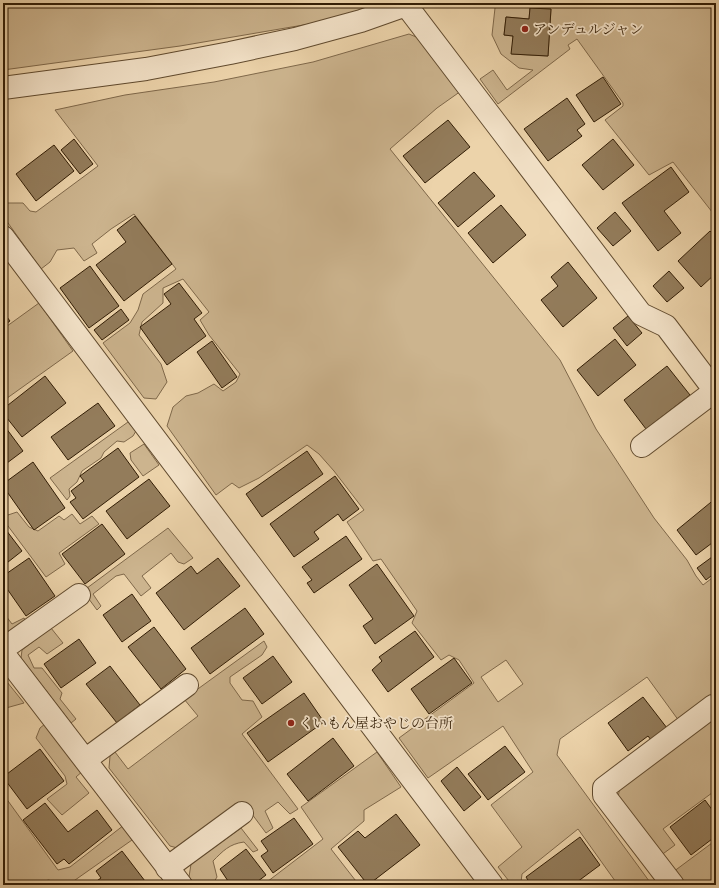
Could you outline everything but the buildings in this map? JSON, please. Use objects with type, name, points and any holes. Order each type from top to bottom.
[{"type":"street","points":[[3,88],[146,69],[230,53],[296,39],[360,21],[409,4],[641,314],[666,326],[716,390],[642,446]]},
{"type":"street","points":[[3,237],[492,885]]},
{"type":"street","points":[[3,649],[79,595]]},
{"type":"street","points":[[3,653],[86,760],[171,878],[242,813]]},
{"type":"street","points":[[86,760],[187,685]]},
{"type":"street","points":[[673,885],[604,795],[604,788],[713,706]]},
{"type":"shaded area","points":[[3,3],[382,3],[321,22],[180,46],[3,70]]},
{"type":"shaded area","points":[[492,3],[716,3],[716,217],[673,162],[649,175],[605,120],[623,106],[623,103],[577,39],[568,45],[570,49],[498,104],[480,79],[493,70],[507,90],[533,70],[519,68],[501,54],[492,35],[495,8]],"holes":[[[530,8],[551,9],[548,56],[512,54],[513,36],[504,35],[506,17],[529,19]]]},
{"type":"shaded area","points":[[409,34],[421,39],[461,91],[437,108],[390,149],[560,360],[596,429],[654,518],[687,560],[696,576],[703,585],[716,575],[716,695],[679,721],[647,677],[560,739],[557,755],[652,885],[618,885],[578,829],[522,874],[521,882],[524,885],[512,885],[498,867],[522,847],[491,805],[533,772],[503,726],[428,778],[399,738],[474,683],[459,660],[449,655],[441,660],[412,623],[417,611],[381,559],[373,561],[347,522],[364,510],[334,471],[319,454],[307,445],[259,478],[239,488],[232,483],[216,495],[167,426],[173,407],[186,396],[198,393],[214,384],[223,391],[236,382],[240,374],[209,335],[200,320],[209,312],[183,279],[163,288],[163,303],[142,322],[139,335],[161,364],[167,382],[156,399],[144,398],[103,343],[130,323],[138,310],[143,294],[176,269],[134,214],[92,244],[97,253],[84,261],[74,248],[57,250],[50,262],[41,269],[3,216],[3,205],[6,203],[23,203],[30,211],[36,212],[98,166],[55,110],[125,95],[214,82],[313,62]],"holes":[[[506,660],[523,684],[498,702],[481,677]]]},
{"type":"shaded area","points":[[39,303],[73,351],[3,401],[3,329]]},
{"type":"shaded area","points":[[128,422],[136,431],[133,436],[124,442],[117,441],[104,452],[101,458],[82,471],[77,482],[69,489],[70,496],[67,500],[50,478]]},
{"type":"shaded area","points":[[144,444],[159,465],[143,476],[131,460],[130,453]]},
{"type":"shaded area","points":[[17,512],[29,527],[38,531],[59,516],[64,520],[72,514],[80,524],[92,516],[99,524],[59,553],[65,564],[46,577],[5,522],[3,522],[3,519],[8,515]]},
{"type":"shaded area","points":[[168,528],[193,558],[184,564],[178,562],[171,553],[142,576],[151,588],[141,596],[124,574],[116,576],[93,594],[101,606],[97,610],[83,591]]},
{"type":"shaded area","points":[[3,612],[12,624],[24,618],[27,623],[12,632],[3,630]]},
{"type":"shaded area","points":[[51,628],[63,643],[47,654],[39,647],[28,655],[34,668],[42,668],[62,693],[60,699],[76,719],[71,723],[21,658],[22,650]]},
{"type":"shaded area","points":[[264,641],[267,647],[262,655],[230,677],[230,683],[242,700],[253,701],[262,717],[242,734],[298,809],[290,814],[278,802],[265,811],[273,828],[266,833],[243,802],[181,849],[170,846],[109,768],[110,756],[115,752],[128,769],[198,716],[184,699]]},
{"type":"shaded area","points":[[3,677],[24,703],[3,709]]},
{"type":"shaded area","points":[[716,715],[716,790],[663,829],[675,845],[660,856],[618,798],[620,786]]},
{"type":"shaded area","points":[[45,724],[84,770],[76,777],[89,793],[62,815],[47,799],[67,784],[65,776],[36,738],[40,728]]},
{"type":"shaded area","points":[[377,752],[401,787],[364,810],[364,821],[331,849],[359,885],[263,885],[323,839],[301,807]]},
{"type":"shaded area","points":[[3,794],[58,870],[70,867],[124,825],[132,840],[68,885],[58,885],[49,880],[24,885],[3,885]]},
{"type":"shaded area","points":[[241,828],[258,850],[253,852],[244,842],[230,846],[213,861],[217,877],[212,885],[196,885],[189,877],[191,864]]},
{"type":"shaded area","points":[[716,840],[716,885],[683,885],[673,872]]},
{"type":"place","name":"アンデュルジャン","points":[[525,29]]},
{"type":"place","name":"くいもん屋おやじの台所","points":[[291,723]]}]
